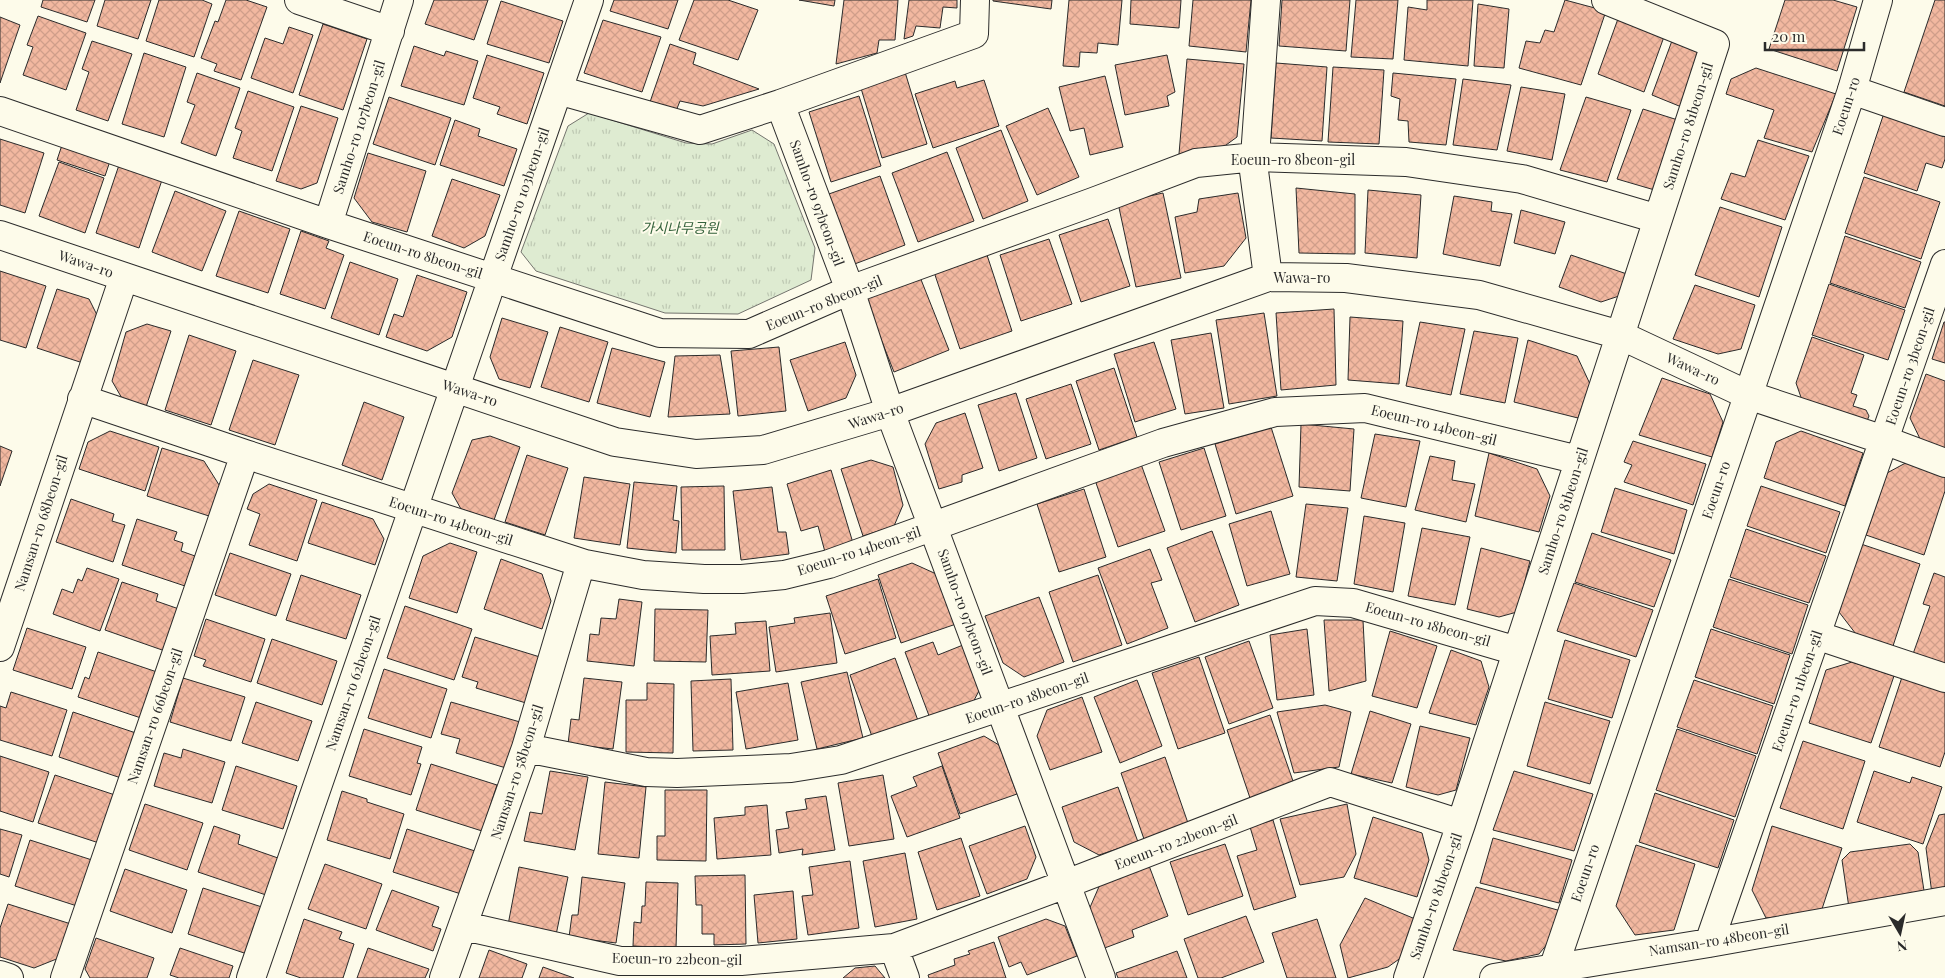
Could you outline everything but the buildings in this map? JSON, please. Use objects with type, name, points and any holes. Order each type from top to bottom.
[{"type":"street","points":[[299,0],[390,31]]},
{"type":"street","name":"Samho-ro 107beon-gil","points":[[328,224],[399,0]]},
{"type":"street","name":"Samho-ro 103beon-gil","points":[[454,388],[589,0]]},
{"type":"street","points":[[558,90],[700,130],[780,104],[974,34],[974,0]]},
{"type":"street","points":[[1266,0],[1254,171],[1268,277]]},
{"type":"street","name":"Samho-ro 81beon-gil","points":[[1408,978],[1461,824],[1715,44],[1606,0]]},
{"type":"street","name":"Eoeun-ro","points":[[1552,972],[1852,90],[1878,0]]},
{"type":"street","points":[[1852,90],[1945,122]]},
{"type":"street","name":"Samho-ro 97beon-gil","points":[[780,104],[850,290],[890,412],[1101,978]]},
{"type":"street","name":"Eoeun-ro 8beon-gil","points":[[0,111],[328,224],[660,333],[749,334],[850,290],[1093,202],[1196,162],[1255,157],[1406,162],[1522,179],[1658,219]]},
{"type":"street","name":"Wawa-ro","points":[[0,235],[614,442],[696,454],[763,450],[890,412],[1268,277],[1346,278],[1479,295],[1620,336],[1748,395]]},
{"type":"street","name":"Namsan-ro 68beon-gil","points":[[0,647],[124,277]]},
{"type":"street","name":"Eoeun-ro 3beon-gil","points":[[1884,440],[1943,279]]},
{"type":"street","name":"Namsan-ro 62beon-gil","points":[[251,978],[454,388]]},
{"type":"street","points":[[1748,395],[1884,440],[1945,463]]},
{"type":"street","name":"Eoeun-ro 14beon-gil","points":[[82,398],[244,454],[581,563],[643,575],[695,579],[742,579],[784,575],[829,564],[1163,443],[1275,412],[1365,408],[1579,460]]},
{"type":"street","name":"Eoeun-ro 11beon-gil","points":[[1709,943],[1884,440]]},
{"type":"street","name":"Namsan-ro 66beon-gil","points":[[65,978],[244,454]]},
{"type":"street","name":"Namsan-ro 58beon-gil","points":[[444,978],[526,748],[581,563]]},
{"type":"street","name":"Eoeun-ro 18beon-gil","points":[[526,748],[646,772],[676,773],[791,768],[842,760],[1315,601],[1353,603],[1517,651]]},
{"type":"street","points":[[1816,635],[1945,678]]},
{"type":"street","name":"Eoeun-ro 22beon-gil","points":[[464,926],[620,961],[741,961],[894,948],[1330,782],[1461,824]]},
{"type":"street","name":"Namsan-ro 48beon-gil","points":[[1494,978],[1552,972],[1945,901]]},
{"type":"street","points":[[894,948],[905,978]]},
{"type":"street","points":[[0,975],[9,978]]},
{"type":"green space","name":"가시나무공원","points":[[589,113],[686,143],[712,144],[752,130],[774,144],[815,248],[811,280],[738,314],[665,313],[536,271],[521,252],[568,126]]}]
